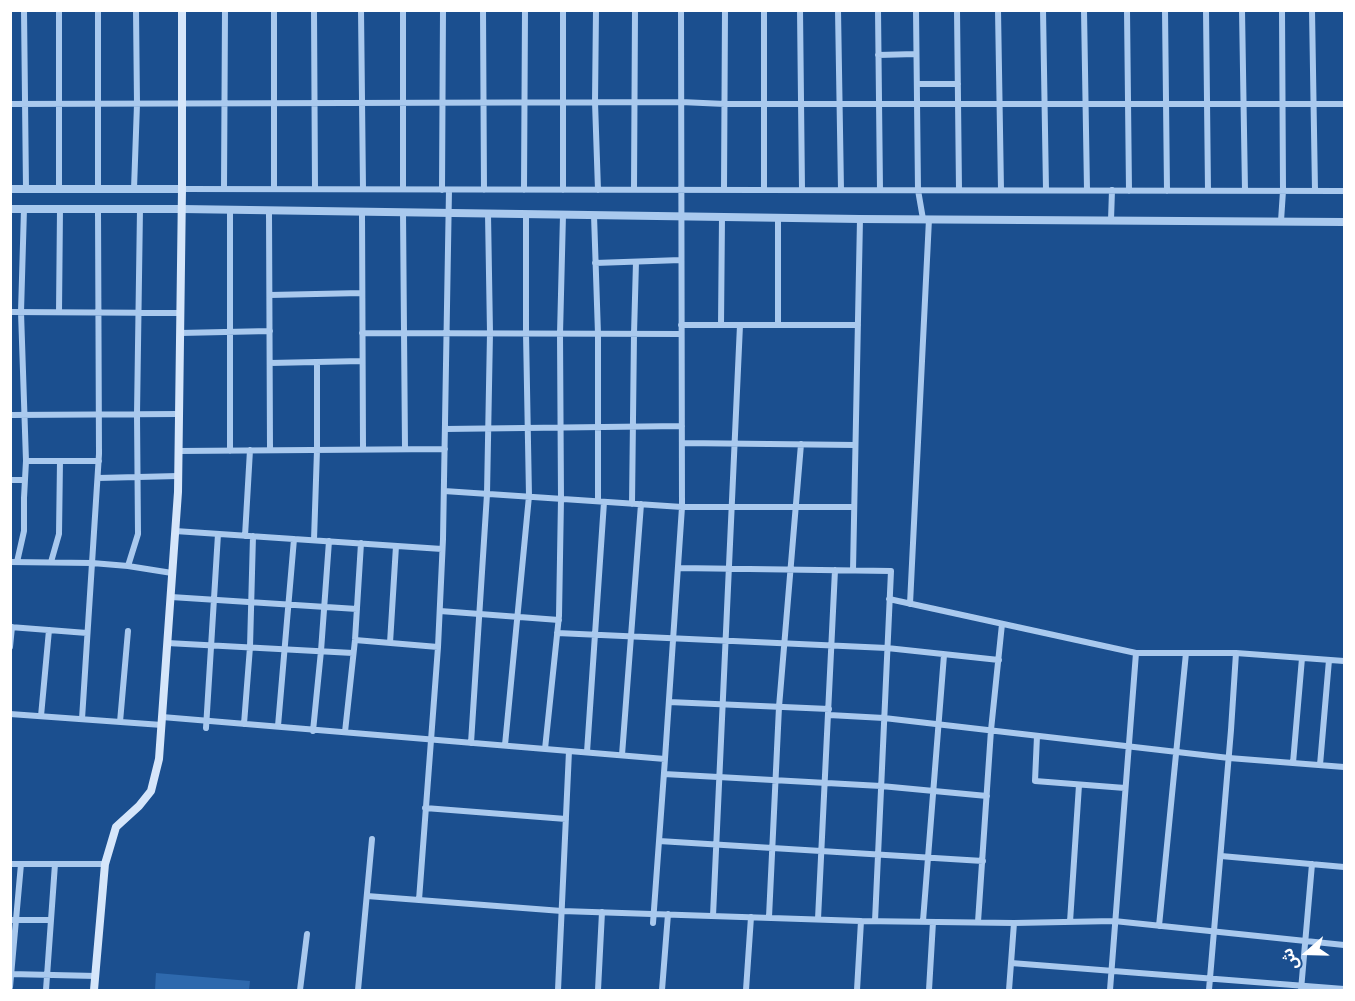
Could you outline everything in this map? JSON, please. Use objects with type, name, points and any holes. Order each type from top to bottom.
[{"type":"main road","points":[[94,990],[105,864],[116,826],[139,806],[151,791],[159,759],[178,476],[182,10]]},
{"type":"street","points":[[24,10],[26,189]]},
{"type":"street","points":[[59,10],[59,189]]},
{"type":"street","points":[[98,10],[98,189]]},
{"type":"street","points":[[134,189],[136,10]]},
{"type":"street","points":[[224,189],[225,10]]},
{"type":"street","points":[[273,10],[274,189]]},
{"type":"street","points":[[314,10],[315,189]]},
{"type":"street","points":[[361,10],[363,189]]},
{"type":"street","points":[[403,10],[403,189]]},
{"type":"street","points":[[419,900],[438,647],[444,490],[449,213],[445,190],[443,10]]},
{"type":"street","points":[[483,10],[484,190]]},
{"type":"street","points":[[524,190],[525,10]]},
{"type":"street","points":[[563,10],[563,190]]},
{"type":"street","points":[[596,10],[595,102],[598,190]]},
{"type":"street","points":[[634,190],[635,10]]},
{"type":"street","points":[[653,923],[682,507],[681,10]]},
{"type":"street","points":[[724,190],[725,10]]},
{"type":"street","points":[[764,10],[764,190]]},
{"type":"street","points":[[800,10],[802,190]]},
{"type":"street","points":[[838,10],[841,190]]},
{"type":"street","points":[[878,10],[880,190]]},
{"type":"street","points":[[910,604],[926,219],[918,190],[916,10]]},
{"type":"street","points":[[957,10],[959,190]]},
{"type":"street","points":[[998,10],[1000,190]]},
{"type":"street","points":[[1043,10],[1046,190]]},
{"type":"street","points":[[1084,10],[1087,190]]},
{"type":"street","points":[[1127,10],[1129,190]]},
{"type":"street","points":[[1165,10],[1167,190]]},
{"type":"street","points":[[1206,10],[1208,191]]},
{"type":"street","points":[[1242,10],[1245,191]]},
{"type":"street","points":[[1281,221],[1283,191],[1282,10]]},
{"type":"street","points":[[1312,10],[1315,191]]},
{"type":"street","points":[[878,55],[916,54]]},
{"type":"street","points":[[917,84],[958,84]]},
{"type":"street","points":[[10,104],[526,102],[1344,104]]},
{"type":"street","points":[[10,189],[1344,191]]},
{"type":"street","points":[[1111,220],[1112,190]]},
{"type":"street","points":[[10,209],[1344,222]]},
{"type":"street","points":[[24,209],[21,312],[27,461],[24,531],[14,562],[92,563],[172,573]]},
{"type":"street","points":[[60,209],[60,312]]},
{"type":"street","points":[[82,719],[99,461],[98,209]]},
{"type":"street","points":[[128,566],[138,534],[140,209]]},
{"type":"street","points":[[230,210],[230,451]]},
{"type":"street","points":[[269,211],[270,450]]},
{"type":"street","points":[[362,212],[363,449]]},
{"type":"street","points":[[403,212],[405,449]]},
{"type":"street","points":[[471,743],[487,494],[490,333],[488,214]]},
{"type":"street","points":[[505,745],[529,496],[526,214]]},
{"type":"street","points":[[545,749],[559,620],[560,334],[563,215]]},
{"type":"street","points":[[587,752],[601,501],[594,215]]},
{"type":"street","points":[[721,325],[722,217]]},
{"type":"street","points":[[778,218],[778,325]]},
{"type":"street","points":[[853,570],[860,219]]},
{"type":"street","points":[[596,263],[681,260]]},
{"type":"street","points":[[632,504],[633,334],[636,262]]},
{"type":"street","points":[[270,295],[362,293]]},
{"type":"street","points":[[10,312],[180,313]]},
{"type":"street","points":[[681,325],[858,326]]},
{"type":"street","points":[[713,916],[740,325]]},
{"type":"street","points":[[180,333],[270,331]]},
{"type":"street","points":[[362,333],[681,334]]},
{"type":"street","points":[[270,363],[362,361]]},
{"type":"street","points":[[314,540],[317,362]]},
{"type":"street","points":[[10,414],[179,414]]},
{"type":"street","points":[[445,429],[682,426]]},
{"type":"street","points":[[682,443],[855,445]]},
{"type":"street","points":[[769,917],[779,707],[801,444]]},
{"type":"street","points":[[178,451],[444,449]]},
{"type":"street","points":[[245,536],[250,450]]},
{"type":"street","points":[[27,461],[99,461]]},
{"type":"street","points":[[51,562],[59,534],[60,461]]},
{"type":"street","points":[[98,478],[178,476]]},
{"type":"street","points":[[10,480],[25,480]]},
{"type":"street","points":[[444,490],[682,507],[854,507]]},
{"type":"street","points":[[622,755],[641,504]]},
{"type":"street","points":[[175,531],[442,549]]},
{"type":"street","points":[[206,724],[218,534]]},
{"type":"street","points":[[244,724],[250,647],[253,536]]},
{"type":"street","points":[[278,726],[294,539]]},
{"type":"street","points":[[313,730],[329,541]]},
{"type":"street","points":[[345,732],[355,640],[360,543]]},
{"type":"street","points":[[390,643],[396,546]]},
{"type":"street","points":[[678,568],[891,571],[875,921]]},
{"type":"street","points":[[818,919],[835,570]]},
{"type":"street","points":[[171,597],[357,609]]},
{"type":"street","points":[[889,599],[1136,653],[1236,653],[1344,661]]},
{"type":"street","points":[[440,611],[559,620]]},
{"type":"street","points":[[978,922],[991,730],[1002,624]]},
{"type":"street","points":[[10,646],[11,627],[87,633]]},
{"type":"street","points":[[41,716],[49,630]]},
{"type":"street","points":[[120,722],[128,632]]},
{"type":"street","points":[[557,633],[887,648],[999,660]]},
{"type":"street","points":[[355,640],[438,647]]},
{"type":"street","points":[[167,643],[353,653]]},
{"type":"street","points":[[1110,990],[1136,653]]},
{"type":"street","points":[[1159,926],[1186,653]]},
{"type":"street","points":[[1209,990],[1236,653]]},
{"type":"street","points":[[923,921],[944,654]]},
{"type":"street","points":[[1293,763],[1302,658]]},
{"type":"street","points":[[1320,765],[1329,660]]},
{"type":"street","points":[[669,702],[779,707],[1229,758],[1344,767]]},
{"type":"street","points":[[10,714],[120,722],[162,721],[278,726],[665,759]]},
{"type":"street","points":[[1037,735],[1035,781],[1125,788]]},
{"type":"street","points":[[558,990],[569,751]]},
{"type":"street","points":[[664,774],[881,786],[987,796]]},
{"type":"street","points":[[1070,922],[1079,785]]},
{"type":"street","points":[[425,808],[566,819]]},
{"type":"street","points":[[358,990],[372,839]]},
{"type":"street","points":[[659,841],[983,861]]},
{"type":"street","points":[[1221,856],[1344,867]]},
{"type":"street","points":[[10,864],[105,864]]},
{"type":"street","points":[[10,987],[13,920],[21,864]]},
{"type":"street","points":[[46,990],[55,864]]},
{"type":"street","points":[[1301,988],[1312,864]]},
{"type":"street","points":[[367,897],[602,912],[861,921],[1114,921],[1344,945]]},
{"type":"street","points":[[598,990],[602,912]]},
{"type":"street","points":[[662,990],[668,914]]},
{"type":"street","points":[[746,990],[751,917]]},
{"type":"street","points":[[13,920],[51,920]]},
{"type":"street","points":[[857,990],[861,921]]},
{"type":"street","points":[[929,990],[933,921]]},
{"type":"street","points":[[1009,990],[1014,922]]},
{"type":"street","points":[[300,990],[307,934]]},
{"type":"street","points":[[1011,963],[1210,978],[1301,988],[1344,988]]},
{"type":"street","points":[[11,974],[96,976]]},
{"type":"shaded area","points":[[156,973],[250,981],[249,990],[155,990]]}]
